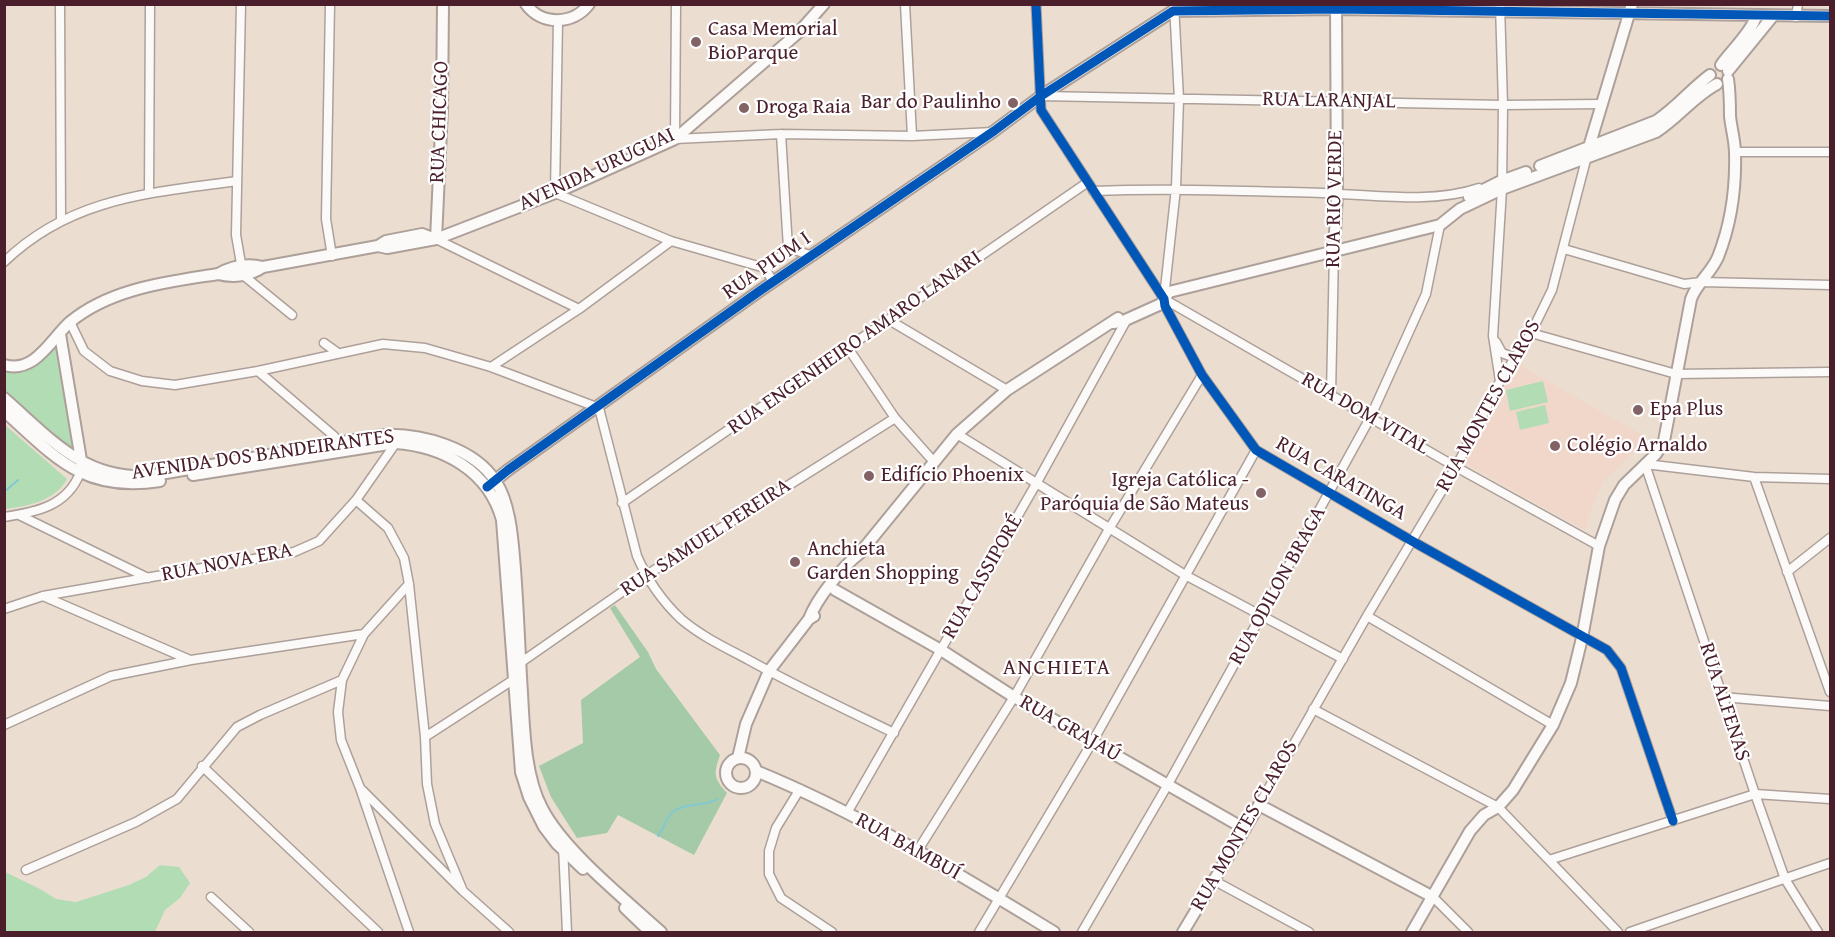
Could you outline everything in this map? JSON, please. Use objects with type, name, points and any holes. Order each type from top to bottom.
[{"type":"street","points":[[60,4],[61,220]]},
{"type":"street","points":[[149,193],[150,4]]},
{"type":"street","points":[[241,4],[236,235],[242,270],[292,315]]},
{"type":"street","points":[[330,4],[326,219],[332,256]]},
{"type":"street","name":"RUA CHICAGO","points":[[436,239],[442,109],[443,4]]},
{"type":"street","points":[[526,4],[546,19],[558,21],[579,15],[589,4]]},
{"type":"street","points":[[675,4],[675,139],[781,134],[912,136],[994,131]]},
{"type":"street","name":"AVENIDA URUGUAI","points":[[4,365],[18,367],[32,362],[70,322],[94,307],[122,294],[151,285],[218,274],[227,269],[242,270],[254,264],[263,267],[332,256],[422,234],[436,239],[555,193],[675,139],[799,32],[824,4]]},
{"type":"street","points":[[905,4],[912,136]]},
{"type":"street","name":"RUA CARATINGA","points":[[1035,4],[1041,110],[1164,299],[1165,306],[1202,375],[1256,450],[1329,494],[1607,650],[1621,668],[1673,821]]},
{"type":"street","points":[[1164,4],[1174,8],[1631,8],[1756,16],[1830,16]]},
{"type":"street","points":[[1796,17],[1798,4]]},
{"type":"street","name":"RUA RIO VERDE","points":[[1331,394],[1337,194],[1336,7]]},
{"type":"street","points":[[1164,299],[1176,188],[1179,99],[1174,8]]},
{"type":"street","name":"RUA PIUM I","points":[[492,484],[761,290],[963,153],[1041,96],[1055,94],[1174,8]]},
{"type":"street","points":[[1500,8],[1503,105],[1502,185],[1493,336],[1500,381]]},
{"type":"street","name":"RUA MONTES CLAROS","points":[[1183,933],[1456,467],[1500,381],[1531,333],[1552,290],[1588,152],[1631,8]]},
{"type":"street","points":[[1723,77],[1754,24],[1756,16]]},
{"type":"street","points":[[1588,152],[1656,132],[1670,123],[1704,91],[1723,77],[1773,16]]},
{"type":"street","points":[[558,21],[555,193],[670,241],[765,268],[773,282]]},
{"type":"street","points":[[743,759],[746,724],[769,671],[809,619],[819,601],[957,434],[1007,390],[1089,336],[1113,323],[1161,304],[1169,292],[1199,283],[1209,284],[1440,225],[1460,209],[1466,198],[1588,152],[1656,121],[1668,114],[1710,75],[1714,66],[1723,77],[1735,152],[1732,208],[1719,255],[1712,270],[1695,288],[1691,299],[1664,441],[1656,454],[1624,484],[1615,500],[1599,546],[1571,683],[1553,725],[1513,790],[1498,807],[1484,815],[1470,831],[1412,933]]},
{"type":"street","name":"RUA LARANJAL","points":[[1055,94],[1179,99],[1503,105],[1602,104]]},
{"type":"street","points":[[761,290],[765,268],[784,254],[788,248],[781,134]]},
{"type":"street","points":[[951,134],[959,139],[963,153]]},
{"type":"street","points":[[1735,152],[1830,152]]},
{"type":"street","points":[[4,262],[24,244],[61,220],[105,203],[149,193],[237,181]]},
{"type":"street","points":[[1091,186],[1420,196],[1464,193],[1502,185]]},
{"type":"street","name":"RUA ENGENHEIRO AMARO LANARI","points":[[622,503],[888,320],[1091,186]]},
{"type":"street","name":"RUA ODILON BRAGA","points":[[1082,933],[1262,617],[1370,418],[1426,294],[1440,225]]},
{"type":"street","points":[[436,239],[579,309]]},
{"type":"street","points":[[491,367],[579,309],[670,241]]},
{"type":"street","points":[[788,248],[813,255]]},
{"type":"street","points":[[1564,249],[1684,284],[1702,282],[1830,285]]},
{"type":"street","points":[[1113,323],[1120,315],[1157,298],[1164,299]]},
{"type":"street","name":"RUA DOM VITAL","points":[[1164,299],[1456,467],[1599,546]]},
{"type":"street","name":"RUA CASSIPORÉ","points":[[847,813],[1036,484],[1127,319]]},
{"type":"street","points":[[888,320],[1007,390]]},
{"type":"street","points":[[70,322],[84,351],[110,371],[142,381],[175,385],[258,371],[383,344],[425,348],[491,367],[599,408],[637,556],[645,576],[681,618],[703,636],[894,733]]},
{"type":"street","points":[[1113,323],[1118,339]]},
{"type":"street","points":[[1531,333],[1676,374],[1830,372]]},
{"type":"street","points":[[4,517],[19,515],[59,502],[74,489],[82,468],[60,334]]},
{"type":"street","points":[[1493,336],[1502,353],[1515,358]]},
{"type":"street","points":[[324,343],[338,352]]},
{"type":"street","points":[[849,348],[895,418],[934,462]]},
{"type":"street","points":[[258,371],[334,436],[339,443],[337,447],[322,454]]},
{"type":"street","points":[[918,850],[1014,697],[1109,529],[1202,375]]},
{"type":"street","name":"AVENIDA DOS BANDEIRANTES","points":[[4,398],[82,468],[100,481],[142,484],[322,454],[411,435],[460,451],[483,468],[492,484],[502,520],[519,762],[524,783],[544,826],[563,850],[650,933]]},
{"type":"street","name":"AVENIDA DOS BANDEIRANTES","points":[[4,411],[64,463],[135,477],[339,443],[396,438]]},
{"type":"street","name":"RUA SAMUEL PEREIRA","points":[[520,663],[645,576],[895,418]]},
{"type":"street","points":[[957,434],[1185,574],[1343,659]]},
{"type":"street","name":"RUA NOVA ERA","points":[[4,609],[43,596],[294,552],[319,541],[356,500],[396,438]]},
{"type":"street","points":[[979,933],[1093,741],[1256,450]]},
{"type":"street","points":[[1645,464],[1754,477],[1830,479]]},
{"type":"street","name":"RUA ALFENAS","points":[[1645,464],[1785,879],[1818,933]]},
{"type":"street","points":[[502,492],[514,467]]},
{"type":"street","points":[[1754,477],[1830,692]]},
{"type":"street","name":"AVENIDA DOS BANDEIRANTES","points":[[492,484],[502,492],[512,539],[517,589],[524,735],[528,764],[542,809],[563,838],[661,933]]},
{"type":"street","points":[[356,500],[388,528],[404,558],[409,584],[425,737],[427,784],[435,824],[463,891]]},
{"type":"street","points":[[19,515],[148,579]]},
{"type":"street","points":[[1787,572],[1830,538]]},
{"type":"street","points":[[809,619],[819,612],[855,564],[860,553]]},
{"type":"street","points":[[409,584],[364,634],[342,680],[338,712],[341,740],[360,788],[409,933]]},
{"type":"street","name":"RUA GRAJAÚ","points":[[835,590],[941,650],[1014,697],[1245,829]]},
{"type":"street","points":[[43,596],[191,660]]},
{"type":"street","points":[[1367,616],[1553,725]]},
{"type":"street","points":[[4,725],[111,676],[191,660],[364,634]]},
{"type":"street","points":[[26,870],[136,822],[177,799],[202,766],[237,727],[342,680]]},
{"type":"street","points":[[425,737],[513,680]]},
{"type":"street","points":[[1722,697],[1830,706]]},
{"type":"street","points":[[1313,709],[1498,807],[1618,933]]},
{"type":"street","points":[[743,759],[756,771],[755,780],[743,789],[734,787],[727,781],[725,771],[729,762],[743,759]]},
{"type":"street","points":[[202,766],[378,933]]},
{"type":"street","name":"RUA BAMBUÍ","points":[[756,771],[800,789],[918,850],[1054,933]]},
{"type":"street","points":[[360,788],[463,891],[509,933]]},
{"type":"street","points":[[800,789],[776,828],[769,851],[769,874],[781,898],[832,933]]},
{"type":"street","points":[[1549,860],[1755,795],[1830,799]]},
{"type":"street","points":[[1259,805],[1433,897],[1468,933]]},
{"type":"street","points":[[563,838],[567,933]]},
{"type":"street","points":[[1630,933],[1830,863]]},
{"type":"street","points":[[1213,880],[1309,933]]},
{"type":"street","points":[[211,897],[249,933]]},
{"type":"shaded area","name":"Colégio Arnaldo","points":[[1519,365],[1643,435],[1646,440],[1603,482],[1588,517],[1587,528],[1583,529],[1463,462],[1501,384]]},
{"type":"green space","points":[[57,345],[75,453],[5,393],[4,369],[43,358]]},
{"type":"green space","points":[[1543,381],[1548,402],[1510,411],[1506,390]]},
{"type":"green space","points":[[1545,405],[1549,423],[1520,430],[1516,412]]},
{"type":"green space","points":[[5,425],[67,479],[55,493],[32,504],[5,509]]},
{"type":"green space","points":[[615,605],[648,652],[656,669],[720,755],[716,776],[719,784],[727,793],[694,855],[618,815],[607,833],[577,838],[551,797],[539,766],[583,743],[581,700],[640,657],[610,608]]},
{"type":"green space","points":[[160,865],[179,867],[190,883],[180,898],[165,910],[155,932],[5,932],[5,872],[56,899],[76,902],[129,885],[146,877]]},
{"type":"waterway","points":[[4,492],[18,480]]},
{"type":"waterway","points":[[658,836],[674,811],[684,806],[718,799]]},
{"type":"cycle path","points":[[1036,4],[1041,110],[1164,299],[1165,306],[1202,375],[1256,450],[1412,541],[1607,650],[1621,668],[1673,821]]},
{"type":"cycle path","points":[[487,487],[761,290],[994,131],[1041,96],[1173,11],[1336,9],[1830,16]]},
{"type":"place","name":"Casa Memorial BioParque","points":[[696,42]]},
{"type":"place","name":"Bar do Paulinho","points":[[1013,103]]},
{"type":"place","name":"Droga Raia","points":[[744,108]]},
{"type":"place","name":"Epa Plus","points":[[1638,410]]},
{"type":"place","name":"Colégio Arnaldo","points":[[1555,446]]},
{"type":"place","name":"Edifício Phoenix","points":[[869,476]]},
{"type":"place","name":"Igreja Católica - Paróquia de São Mateus","points":[[1261,493]]},
{"type":"place","name":"Anchieta Garden Shopping","points":[[795,562]]},
{"type":"district","name":"ANCHIETA","points":[[1057,668]]}]
